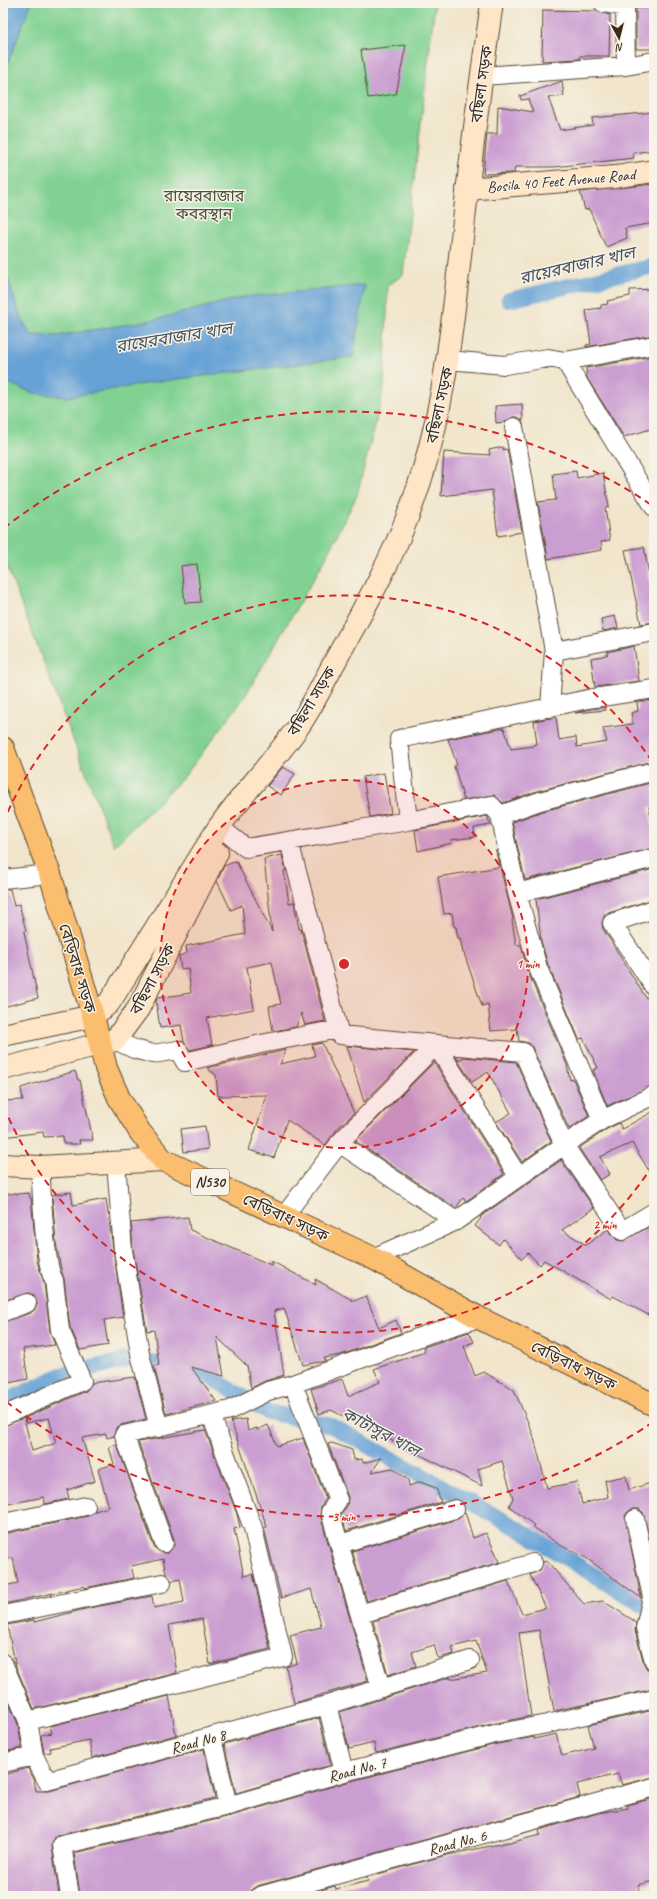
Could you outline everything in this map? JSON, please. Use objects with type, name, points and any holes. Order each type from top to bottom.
[{"type":"highway","name":"বেড়িবাধ সড়ক","points":[[3,748],[50,874],[93,1016],[107,1042],[106,1068],[119,1098],[140,1132],[163,1160],[373,1258],[479,1318],[654,1405]]},
{"type":"main road","name":"বছিলা সড়ক","points":[[93,1016],[109,1004],[230,811],[266,769],[300,724],[375,588],[407,519],[427,459],[439,413],[448,360],[467,189],[492,3]]},
{"type":"main road","name":"Bosila 40 Feet Avenue Road","points":[[467,189],[614,177],[654,171]]},
{"type":"main road","name":"বছিলা সড়ক","points":[[107,1042],[138,1009],[227,833],[266,769]]},
{"type":"main road","points":[[3,1035],[93,1016]]},
{"type":"main road","points":[[3,1069],[107,1042]]},
{"type":"main road","points":[[3,1165],[40,1167],[163,1160]]},
{"type":"street","points":[[603,3],[625,5],[626,66]]},
{"type":"street","points":[[482,76],[626,66],[654,61]]},
{"type":"street","points":[[448,360],[505,365],[548,358],[565,361],[654,345]]},
{"type":"street","points":[[565,361],[654,507]]},
{"type":"street","points":[[514,428],[554,651],[550,708]]},
{"type":"street","points":[[554,651],[654,632]]},
{"type":"street","points":[[408,821],[400,739],[588,699],[654,689]]},
{"type":"street","points":[[500,815],[540,801],[654,771]]},
{"type":"street","points":[[227,833],[246,848],[408,821],[491,805],[500,815],[517,893],[538,968],[602,1120]]},
{"type":"street","points":[[289,841],[340,1035],[523,1052],[564,1145],[622,1231],[654,1212]]},
{"type":"street","points":[[517,893],[654,858]]},
{"type":"street","points":[[3,879],[50,874]]},
{"type":"street","points":[[654,909],[612,923],[654,987]]},
{"type":"street","points":[[107,1042],[153,1054],[178,1050],[186,1062],[261,1044],[338,1029]]},
{"type":"street","points":[[284,1216],[340,1143],[436,1045]]},
{"type":"street","points":[[436,1045],[518,1176]]},
{"type":"street","points":[[373,1258],[456,1221],[518,1176],[602,1120],[654,1095]]},
{"type":"street","points":[[340,1143],[456,1221]]},
{"type":"street","points":[[116,1163],[123,1250],[140,1354],[159,1428]]},
{"type":"street","points":[[3,1416],[82,1381],[60,1330],[54,1280],[50,1275],[40,1167]]},
{"type":"street","points":[[3,1312],[27,1303]]},
{"type":"street","points":[[164,1543],[124,1435],[159,1428],[230,1410],[268,1391],[293,1384],[420,1337],[479,1318]]},
{"type":"street","points":[[293,1384],[338,1500],[330,1512],[381,1688]]},
{"type":"street","points":[[28,1721],[282,1657],[253,1528],[211,1415]]},
{"type":"street","points":[[3,1523],[86,1506]]},
{"type":"street","points":[[340,1544],[455,1509]]},
{"type":"street","points":[[635,1519],[652,1597],[645,1628],[654,1661]]},
{"type":"street","points":[[360,1614],[533,1563]]},
{"type":"street","points":[[3,1615],[162,1583]]},
{"type":"street","name":"Road No 8","points":[[3,1663],[28,1721],[34,1756],[47,1782],[212,1738],[327,1705],[470,1660]]},
{"type":"street","name":"Road No. 7","points":[[70,1896],[62,1845],[228,1806],[344,1772],[495,1734],[547,1724],[654,1699]]},
{"type":"street","points":[[327,1705],[344,1772]]},
{"type":"street","points":[[212,1738],[228,1806]]},
{"type":"street","points":[[3,1763],[34,1756]]},
{"type":"street","name":"Road No. 6","points":[[260,1896],[654,1787]]},
{"type":"green space","name":"রায়েরবাজার কবরস্থান","points":[[3,3],[435,3],[403,275],[388,285],[384,389],[357,495],[323,563],[244,698],[184,777],[114,846],[3,557]]},
{"type":"water","points":[[3,3],[31,3],[3,76]]},
{"type":"water","points":[[3,259],[17,308],[31,335],[56,336],[153,320],[244,297],[365,285],[353,357],[155,382],[67,397],[33,393],[8,383],[3,379]]},
{"type":"building","points":[[636,8],[654,8],[654,49],[636,49]]},
{"type":"building","points":[[543,10],[596,11],[610,15],[609,56],[580,56],[580,59],[542,61]]},
{"type":"building","points":[[406,45],[396,94],[368,98],[361,50]]},
{"type":"building","points":[[562,81],[564,96],[548,97],[560,130],[593,125],[592,118],[654,112],[654,150],[633,153],[634,158],[554,167],[515,167],[514,173],[483,174],[487,134],[497,134],[498,106],[533,112],[528,99],[521,100],[520,96]]},
{"type":"building","points":[[654,184],[654,223],[625,228],[627,238],[606,247],[589,209],[585,210],[580,192]]},
{"type":"building","points":[[653,289],[654,335],[586,347],[586,345],[591,344],[586,310],[601,308],[601,305],[608,304],[607,301],[630,296],[630,290]]},
{"type":"building","points":[[654,356],[654,428],[624,437],[587,378],[586,368]]},
{"type":"building","points":[[522,404],[523,421],[518,417],[513,417],[505,422],[496,423],[495,406]]},
{"type":"building","points":[[503,447],[503,450],[507,449],[522,532],[498,536],[492,490],[441,496],[444,452],[490,455],[489,450]]},
{"type":"building","points":[[576,471],[577,478],[603,473],[609,507],[605,508],[610,540],[601,542],[602,550],[548,559],[538,502],[556,500],[553,474]]},
{"type":"building","points":[[644,547],[654,604],[654,622],[641,624],[625,550]]},
{"type":"building","points":[[197,564],[201,602],[185,603],[181,566]]},
{"type":"building","points":[[615,616],[618,628],[603,631],[601,619]]},
{"type":"building","points":[[634,646],[639,681],[595,687],[591,658],[603,656],[608,654],[607,652]]},
{"type":"building","points":[[654,700],[654,761],[537,791],[503,803],[494,795],[464,800],[454,766],[457,765],[448,739],[504,728],[511,749],[534,746],[537,744],[534,721],[556,717],[559,740],[576,737],[577,747],[607,742],[603,728],[633,724],[631,713],[638,711],[637,702]]},
{"type":"building","points":[[605,707],[606,710],[575,713],[590,709]]},
{"type":"building","points":[[283,767],[295,774],[281,795],[267,786]]},
{"type":"building","points":[[384,773],[391,813],[370,817],[363,777]]},
{"type":"building","points":[[654,782],[654,807],[649,807],[654,834],[654,848],[525,880],[512,822],[543,811]]},
{"type":"building","points":[[487,816],[491,825],[474,828],[475,837],[451,840],[452,843],[418,851],[415,830]]},
{"type":"building","points":[[496,850],[513,919],[516,945],[521,945],[528,972],[567,1065],[570,1080],[573,1079],[589,1116],[569,1129],[529,1043],[519,1041],[517,1029],[491,1031],[488,1004],[482,1006],[463,953],[460,938],[458,938],[456,927],[454,927],[452,913],[444,914],[438,877],[499,867]]},
{"type":"building","points":[[282,855],[286,871],[284,871],[289,903],[294,902],[299,929],[301,929],[325,1021],[305,1025],[301,1013],[296,1027],[273,1031],[269,1006],[281,1004],[272,962],[247,967],[254,1009],[207,1018],[212,1045],[190,1050],[184,1042],[181,1025],[160,1028],[156,1001],[157,998],[191,993],[188,968],[181,969],[179,956],[187,953],[186,946],[245,934],[242,905],[231,910],[217,881],[224,866],[236,861],[272,932],[264,859]]},
{"type":"building","points":[[654,869],[654,899],[605,914],[602,923],[603,929],[646,998],[649,996],[654,997],[654,1085],[607,1106],[593,1070],[598,1068],[583,1038],[579,1039],[548,965],[541,941],[536,899]]},
{"type":"building","points":[[3,889],[10,889],[14,906],[19,904],[26,931],[24,932],[38,998],[3,1007]]},
{"type":"building","points":[[322,1043],[354,1113],[339,1127],[325,1145],[287,1120],[274,1158],[249,1150],[267,1095],[218,1096],[216,1075],[207,1068],[286,1050],[280,1064],[315,1056],[312,1045]]},
{"type":"building","points":[[347,1046],[414,1052],[364,1102]]},
{"type":"building","points":[[455,1056],[458,1057],[459,1060],[464,1057],[516,1062],[551,1141],[522,1162],[496,1122],[511,1113],[488,1072],[472,1082]]},
{"type":"building","points":[[434,1062],[504,1174],[466,1201],[463,1198],[456,1208],[355,1141]]},
{"type":"building","points":[[75,1071],[78,1080],[80,1080],[93,1140],[79,1140],[80,1144],[64,1144],[63,1136],[44,1137],[43,1132],[3,1137],[3,1101],[23,1100],[21,1088]]},
{"type":"building","points":[[654,1111],[654,1179],[632,1143],[600,1157],[610,1174],[600,1180],[579,1148],[607,1129],[619,1123],[622,1129]]},
{"type":"building","points":[[205,1126],[208,1149],[184,1152],[181,1129]]},
{"type":"building","points":[[561,1160],[594,1208],[562,1230],[586,1245],[608,1229],[617,1240],[623,1241],[654,1224],[654,1318],[613,1296],[611,1299],[544,1260],[540,1265],[528,1253],[522,1259],[503,1239],[499,1245],[475,1226],[481,1218],[480,1217]]},
{"type":"building","points":[[71,1192],[73,1205],[106,1199],[123,1317],[104,1320],[108,1345],[80,1350],[70,1327],[64,1279],[56,1243],[52,1195]]},
{"type":"building","points":[[29,1193],[31,1198],[37,1261],[44,1283],[50,1331],[55,1345],[23,1349],[28,1379],[4,1384],[3,1322],[31,1313],[37,1304],[34,1295],[28,1293],[3,1301],[3,1195]]},
{"type":"building","points":[[188,1217],[190,1230],[271,1265],[271,1261],[316,1285],[315,1279],[354,1301],[366,1296],[379,1328],[396,1320],[401,1333],[341,1355],[324,1358],[325,1361],[303,1365],[284,1308],[274,1311],[284,1375],[265,1381],[251,1388],[247,1366],[217,1337],[224,1376],[191,1367],[216,1401],[166,1414],[154,1366],[159,1365],[154,1330],[147,1331],[133,1249],[131,1223]]},
{"type":"building","points":[[469,1332],[474,1342],[464,1346],[475,1376],[484,1372],[514,1390],[533,1434],[547,1488],[577,1482],[582,1504],[608,1497],[605,1480],[626,1476],[629,1490],[654,1482],[654,1557],[643,1512],[639,1509],[632,1509],[625,1516],[641,1598],[586,1558],[560,1545],[533,1527],[535,1526],[509,1506],[513,1498],[502,1461],[478,1469],[482,1486],[331,1410],[319,1414],[311,1389],[342,1379],[348,1396],[380,1382],[374,1369],[425,1352],[424,1347]]},
{"type":"building","points":[[135,1377],[146,1419],[121,1425],[116,1428],[114,1436],[107,1438],[106,1434],[82,1438],[95,1481],[67,1490],[69,1499],[45,1504],[44,1497],[3,1505],[3,1426],[24,1418],[32,1451],[56,1443],[49,1418],[26,1423],[25,1418],[86,1391],[92,1383]]},
{"type":"building","points":[[246,1419],[248,1431],[257,1428],[257,1430],[268,1425],[277,1446],[303,1438],[326,1499],[321,1506],[320,1515],[368,1681],[294,1703],[286,1667],[297,1663],[290,1635],[321,1627],[321,1625],[311,1589],[281,1598],[264,1528],[267,1527],[231,1421]]},
{"type":"building","points":[[205,1430],[237,1514],[240,1527],[234,1529],[244,1576],[253,1574],[270,1649],[210,1664],[202,1619],[169,1625],[177,1673],[34,1709],[16,1667],[7,1625],[34,1620],[34,1622],[89,1608],[152,1596],[154,1608],[184,1602],[180,1579],[172,1581],[166,1574],[163,1559],[131,1566],[134,1578],[84,1588],[84,1586],[4,1604],[3,1586],[18,1583],[13,1558],[3,1560],[3,1534],[88,1516],[95,1511],[109,1507],[98,1469],[114,1464],[109,1447],[117,1445],[154,1547],[162,1553],[168,1553],[174,1545],[174,1539],[138,1442]]},
{"type":"building","points":[[332,1443],[352,1450],[354,1460],[362,1459],[363,1463],[381,1458],[372,1472],[393,1468],[408,1480],[409,1486],[420,1482],[436,1488],[441,1502],[346,1531],[341,1514],[347,1506],[348,1497],[328,1444]]},
{"type":"building","points":[[465,1512],[473,1538],[486,1533],[500,1562],[367,1601],[352,1551],[458,1519]]},
{"type":"building","points":[[547,1561],[584,1604],[603,1601],[636,1622],[635,1631],[644,1664],[647,1669],[654,1671],[654,1689],[554,1711],[539,1630],[519,1633],[531,1716],[492,1724],[376,1753],[374,1743],[349,1749],[340,1712],[450,1677],[450,1679],[487,1673],[476,1641],[452,1647],[454,1654],[438,1658],[434,1645],[412,1652],[416,1666],[388,1675],[373,1621],[508,1581],[522,1614],[546,1608],[530,1575],[540,1570],[543,1562]]},
{"type":"building","points":[[3,1690],[18,1724],[22,1748],[3,1752]]},
{"type":"building","points":[[169,1696],[176,1735],[92,1758],[89,1740],[50,1748],[51,1752],[44,1753],[41,1735],[52,1733],[50,1726]]},
{"type":"building","points":[[654,1710],[654,1777],[622,1785],[618,1774],[577,1784],[580,1797],[257,1886],[252,1889],[250,1896],[80,1896],[74,1853],[231,1816],[347,1782],[497,1744],[534,1737],[534,1739],[556,1734],[562,1756],[594,1748],[588,1725]]},
{"type":"building","points":[[319,1718],[331,1765],[236,1793],[224,1744]]},
{"type":"building","points":[[204,1749],[215,1798],[59,1835],[55,1837],[52,1846],[59,1896],[3,1896],[3,1775],[28,1768],[34,1779],[36,1791],[49,1791]]},
{"type":"building","points":[[654,1798],[654,1881],[638,1885],[640,1890],[614,1896],[479,1896],[478,1893],[462,1896],[299,1896],[335,1886],[336,1889],[368,1881],[367,1877],[443,1856],[509,1843],[540,1835],[539,1830],[598,1813],[628,1808],[627,1805]]},
{"type":"waterway","name":"রায়েরবাজার খাল","points":[[509,300],[654,266]]},
{"type":"waterway","name":"কাটাসুর খাল","points":[[3,1403],[61,1375],[135,1358],[210,1377],[268,1412],[332,1426],[519,1529],[654,1612]]}]
